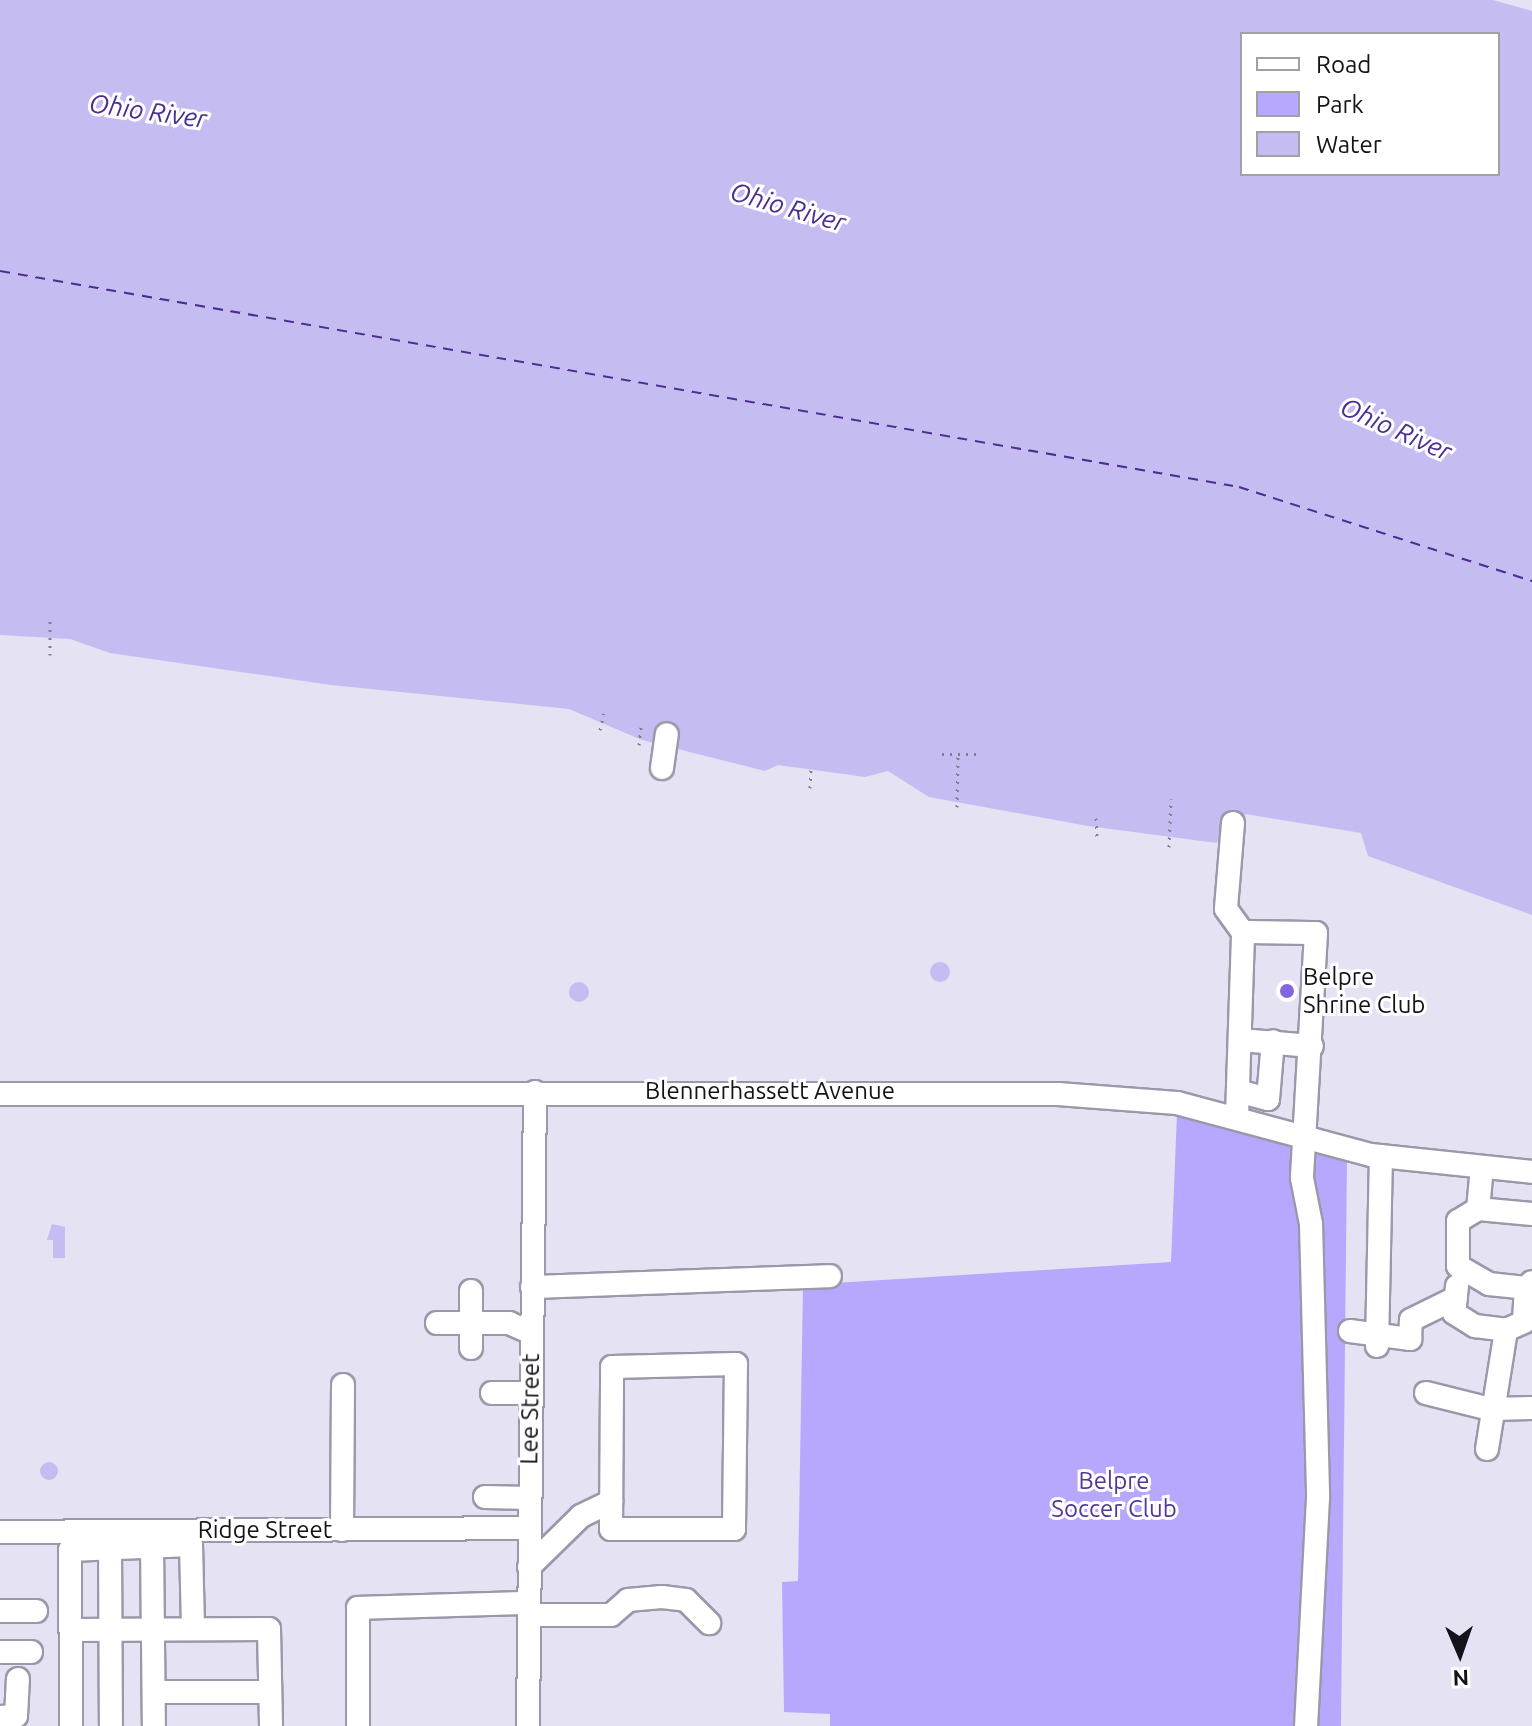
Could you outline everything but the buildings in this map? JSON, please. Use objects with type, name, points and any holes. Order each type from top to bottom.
[{"type":"street","points":[[662,768],[667,734]]},
{"type":"street","points":[[1233,823],[1226,909],[1243,932],[1237,1116]]},
{"type":"street","points":[[1243,932],[1316,933],[1305,1137],[1318,1498],[1306,1726]]},
{"type":"street","points":[[1240,1040],[1312,1046]]},
{"type":"street","points":[[1238,1091],[1268,1099],[1273,1041]]},
{"type":"street","name":"Lee Street","points":[[528,1726],[535,1092]]},
{"type":"street","name":"Blennerhassett Avenue","points":[[0,1094],[1058,1094],[1177,1103],[1237,1116],[1381,1156],[1532,1172]]},
{"type":"street","points":[[1377,1341],[1381,1156]]},
{"type":"street","points":[[1478,1209],[1482,1167]]},
{"type":"street","points":[[1458,1266],[1489,1284],[1529,1285],[1524,1322],[1506,1330],[1475,1326],[1454,1313],[1458,1221],[1478,1209],[1532,1214]]},
{"type":"street","points":[[532,1287],[830,1276]]},
{"type":"street","points":[[1350,1331],[1377,1341],[1410,1339],[1411,1320],[1456,1298]]},
{"type":"street","points":[[437,1323],[471,1308],[531,1310]]},
{"type":"street","points":[[471,1308],[531,1333]]},
{"type":"street","points":[[471,1308],[471,1348]]},
{"type":"street","points":[[1487,1449],[1490,1409],[1506,1330]]},
{"type":"street","points":[[736,1364],[734,1529],[611,1529],[612,1501],[612,1367],[736,1364]]},
{"type":"street","points":[[342,1530],[343,1385]]},
{"type":"street","points":[[492,1393],[531,1393]]},
{"type":"street","points":[[1426,1393],[1490,1409],[1532,1408]]},
{"type":"street","points":[[485,1497],[530,1498]]},
{"type":"street","points":[[529,1567],[581,1516],[612,1501]]},
{"type":"street","name":"Ridge Street","points":[[0,1532],[529,1528]]},
{"type":"street","points":[[152,1545],[154,1726]]},
{"type":"street","points":[[71,1726],[70,1550],[191,1545],[193,1628]]},
{"type":"street","points":[[110,1546],[111,1726]]},
{"type":"street","points":[[358,1726],[358,1608],[529,1609],[611,1615],[628,1600],[662,1597],[686,1600],[709,1623]]},
{"type":"street","points":[[0,1611],[36,1611]]},
{"type":"street","points":[[71,1630],[269,1629],[271,1726]]},
{"type":"street","points":[[0,1652],[31,1652]]},
{"type":"street","points":[[0,1717],[16,1716],[18,1679]]},
{"type":"street","points":[[154,1692],[270,1692]]},
{"type":"path","points":[[50,619],[50,655]]},
{"type":"path","points":[[600,730],[604,713]]},
{"type":"path","points":[[639,745],[641,727]]},
{"type":"path","points":[[942,754],[978,754]]},
{"type":"path","points":[[957,807],[958,755]]},
{"type":"path","points":[[810,788],[811,767]]},
{"type":"path","points":[[1169,847],[1171,799]]},
{"type":"path","points":[[1096,818],[1097,838]]},
{"type":"green space","name":"Belpre Soccer Club","points":[[1177,1113],[1347,1157],[1341,1726],[830,1726],[830,1714],[784,1712],[782,1582],[798,1581],[803,1285],[1171,1262]]},
{"type":"water","name":"Ohio River","points":[[0,0],[1493,0],[1532,11],[1532,915],[1368,856],[1361,833],[1245,814],[1241,824],[1222,821],[1217,843],[1088,826],[929,797],[888,771],[865,777],[778,765],[765,771],[642,740],[569,709],[331,685],[110,653],[70,639],[0,635]]},
{"type":"water","points":[[940,962],[947,965],[950,972],[947,979],[940,982],[933,979],[930,972],[933,965]]},
{"type":"water","points":[[579,982],[586,985],[589,992],[586,999],[579,1002],[572,999],[569,992],[572,985]]},
{"type":"water","points":[[52,1224],[65,1227],[65,1258],[53,1258],[53,1240],[47,1240]]},
{"type":"water","points":[[49,1462],[58,1471],[49,1480],[40,1471]]},
{"type":"ferry route","points":[[0,271],[1239,487],[1532,581]]},
{"type":"place","name":"Belpre Shrine Club","points":[[1287,991]]}]
